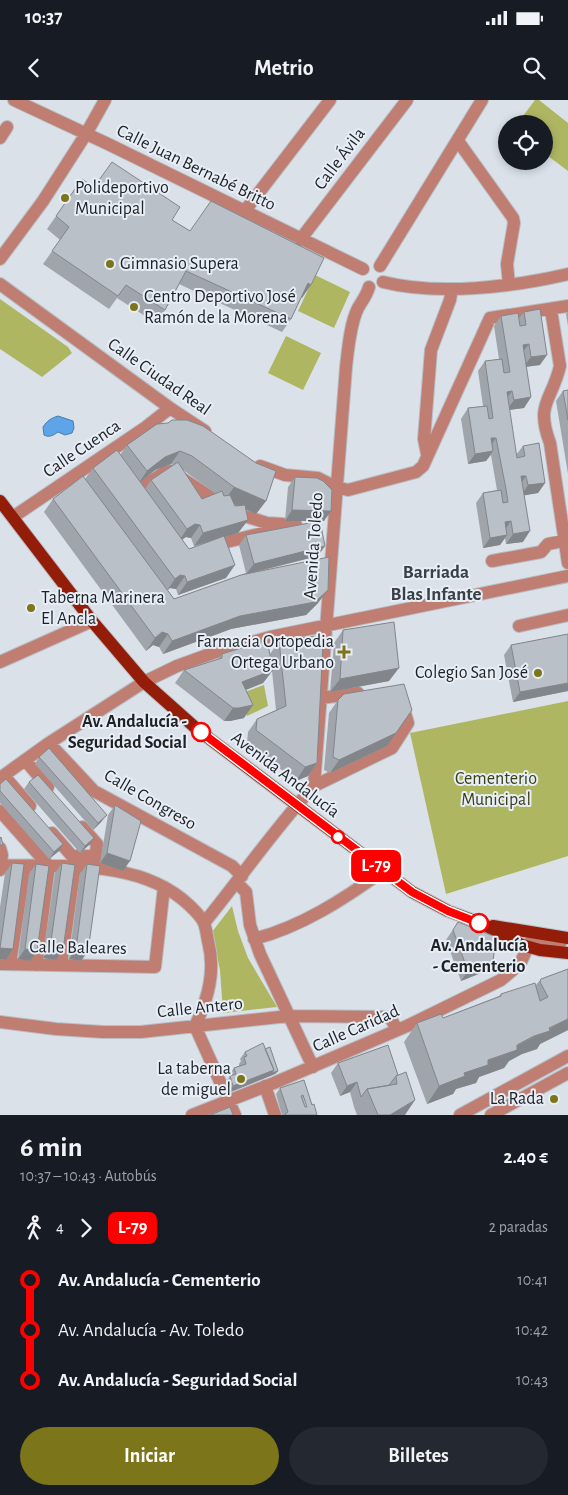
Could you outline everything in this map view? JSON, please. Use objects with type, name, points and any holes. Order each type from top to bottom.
[{"type":"main road","name":"Avenida Andalucía","points":[[0,501],[92,621],[144,682],[190,724],[412,892],[448,911],[483,924],[568,938]]},
{"type":"main road","name":"Avenida Andalucía","points":[[483,924],[525,952],[540,950],[568,954]]},
{"type":"street","name":"Calle Juan Bernabé Britto","points":[[14,100],[363,269]]},
{"type":"street","points":[[0,259],[43,201],[86,134],[105,100]]},
{"type":"street","points":[[244,212],[330,100]]},
{"type":"street","name":"Calle Ávila","points":[[300,240],[407,100]]},
{"type":"street","points":[[380,266],[482,100]]},
{"type":"street","points":[[458,140],[514,223],[507,264],[508,285]]},
{"type":"street","points":[[368,264],[380,266],[385,275],[383,282],[377,287],[369,287],[362,280],[363,269],[368,264]]},
{"type":"street","points":[[383,282],[452,289],[480,288],[568,274]]},
{"type":"street","name":"Calle Ciudad Real","points":[[0,284],[170,408],[214,436]]},
{"type":"street","name":"Avenida Toledo","points":[[314,786],[326,626],[328,527],[336,487],[348,348],[358,309],[367,296],[369,287]]},
{"type":"street","points":[[427,454],[424,439],[431,350],[450,300],[452,289]]},
{"type":"street","points":[[249,460],[278,473],[292,477],[318,478],[336,487],[348,490],[416,472],[423,466],[490,318],[568,306]]},
{"type":"street","points":[[551,310],[560,366],[545,403],[543,416],[550,443],[568,562]]},
{"type":"street","name":"Calle Cuenca","points":[[13,517],[72,477],[110,457],[170,408]]},
{"type":"street","points":[[135,491],[165,472],[171,471],[235,513],[268,523],[301,526],[198,549]]},
{"type":"street","points":[[72,477],[96,508]]},
{"type":"street","points":[[492,560],[541,552],[548,544],[566,541]]},
{"type":"street","points":[[35,812],[2,777],[49,743],[144,682],[177,666],[213,653],[270,638],[568,576]]},
{"type":"street","points":[[519,626],[568,615]]},
{"type":"street","points":[[0,662],[92,621]]},
{"type":"street","points":[[204,923],[296,805],[314,786],[392,748],[408,723],[397,687]]},
{"type":"street","points":[[321,698],[368,691]]},
{"type":"street","name":"Calle Congreso","points":[[49,743],[94,791],[232,866],[240,879]]},
{"type":"street","points":[[26,760],[55,796]]},
{"type":"street","points":[[0,810],[49,866],[36,965]]},
{"type":"street","points":[[73,816],[97,844],[96,867]]},
{"type":"street","points":[[138,830],[144,817]]},
{"type":"street","points":[[47,827],[72,856],[96,867]]},
{"type":"street","points":[[0,848],[2,855],[0,866],[75,866],[127,869],[180,896],[194,910],[204,923],[212,955],[210,987],[204,1007],[195,1026],[235,1115]]},
{"type":"street","points":[[5,964],[25,866]]},
{"type":"street","points":[[61,965],[75,866]]},
{"type":"street","points":[[254,938],[272,934],[309,917],[355,891],[383,871]]},
{"type":"street","points":[[240,879],[246,892],[250,925],[260,954],[313,1067]]},
{"type":"street","name":"Calle Baleares","points":[[5,964],[61,965],[84,961],[154,967],[164,887]]},
{"type":"street","points":[[525,952],[530,942],[538,940],[568,943]]},
{"type":"street","name":"Calle Caridad","points":[[192,1115],[270,1085],[301,1077],[313,1067],[397,1030],[501,980],[512,972],[525,952]]},
{"type":"street","name":"Calle Antero","points":[[0,1022],[56,1029],[141,1032],[289,1016],[390,1017],[397,1030]]},
{"type":"street","points":[[460,1115],[568,1056]]},
{"type":"street","points":[[491,1115],[568,1073]]},
{"type":"street","points":[[270,1085],[275,1115]]},
{"type":"green space","points":[[535,100],[539,100],[568,123],[568,171],[553,160],[553,115],[524,115]]},
{"type":"green space","points":[[315,275],[350,292],[334,328],[298,311]]},
{"type":"green space","points":[[0,299],[68,347],[72,353],[42,377],[0,349]]},
{"type":"green space","points":[[286,336],[321,353],[303,390],[268,373]]},
{"type":"green space","points":[[264,685],[268,706],[247,716],[239,694]]},
{"type":"green space","name":"Cementerio Municipal","points":[[568,701],[568,856],[446,894],[410,733]]},
{"type":"green space","points":[[232,906],[238,931],[248,958],[277,1007],[223,1013],[220,970],[212,932]]},
{"type":"water","points":[[58,416],[73,421],[74,428],[72,433],[65,435],[58,432],[50,436],[44,435],[43,427],[49,420]]},
{"type":"building","points":[[112,162],[180,207],[172,220],[190,231],[211,201],[324,258],[311,285],[308,283],[291,319],[186,271],[165,310],[126,285],[118,296],[52,251],[69,227],[56,216],[82,179],[94,187]]},
{"type":"building","points":[[540,309],[547,355],[531,357],[529,344],[523,345],[531,397],[514,400],[512,391],[507,392],[517,458],[525,456],[523,446],[539,443],[545,483],[528,485],[526,476],[521,476],[530,531],[513,534],[511,521],[505,522],[507,535],[490,538],[483,493],[501,490],[503,503],[508,502],[506,489],[496,438],[491,438],[493,451],[475,454],[468,408],[487,406],[489,419],[493,418],[485,361],[502,359],[504,373],[510,372],[501,316],[518,313],[520,326],[526,325],[524,312]]},
{"type":"building","points":[[568,390],[568,420],[563,391]]},
{"type":"building","points":[[172,420],[187,420],[203,426],[256,463],[276,471],[266,501],[234,487],[192,456],[180,451],[165,457],[147,471],[127,445],[157,424],[168,423]]},
{"type":"building","points":[[117,450],[189,549],[224,536],[235,565],[187,582],[185,576],[180,575],[175,579],[93,468]]},
{"type":"building","points":[[178,462],[202,499],[222,491],[224,496],[230,495],[235,506],[245,505],[248,520],[203,533],[200,525],[195,524],[187,529],[151,480]]},
{"type":"building","points":[[83,476],[174,599],[241,575],[329,557],[328,590],[315,602],[240,616],[172,641],[168,634],[162,632],[155,638],[53,499]]},
{"type":"building","points":[[295,477],[317,478],[323,481],[332,490],[331,511],[292,510]]},
{"type":"building","points":[[320,521],[325,546],[254,564],[246,535]]},
{"type":"building","points":[[394,622],[399,668],[340,679],[343,630]]},
{"type":"building","name":"Colegio San José","points":[[568,634],[568,683],[520,692],[511,645]]},
{"type":"building","points":[[315,636],[323,643],[317,763],[305,767],[256,730],[257,719],[286,706],[279,641]]},
{"type":"building","points":[[267,640],[273,670],[242,682],[253,705],[233,708],[184,670],[222,658],[222,654]]},
{"type":"building","points":[[404,684],[412,710],[396,733],[339,760],[333,757],[338,700],[344,694]]},
{"type":"building","points":[[49,748],[107,815],[98,823],[39,757]]},
{"type":"building","points":[[38,775],[94,838],[85,846],[29,782]]},
{"type":"building","points":[[6,779],[63,844],[54,852],[0,791],[0,784]]},
{"type":"building","points":[[115,805],[141,821],[130,861],[107,853]]},
{"type":"building","points":[[12,863],[24,864],[13,949],[0,948]]},
{"type":"building","points":[[62,863],[75,865],[63,950],[50,948]]},
{"type":"building","points":[[36,864],[49,866],[37,951],[25,949]]},
{"type":"building","points":[[87,864],[100,866],[88,951],[76,949]]},
{"type":"building","points":[[458,922],[496,937],[493,961],[468,971],[453,930]]},
{"type":"building","points":[[568,969],[568,1019],[549,1028],[550,1031],[534,1036],[517,1045],[517,1050],[488,1060],[488,1065],[464,1073],[465,1076],[439,1086],[417,1023],[441,1014],[443,1018],[501,996],[501,994],[535,983],[540,1001],[548,997],[540,982],[541,979]]},
{"type":"building","points":[[263,1043],[274,1070],[233,1086],[230,1076],[236,1074],[234,1068],[246,1064],[244,1057],[247,1056],[245,1052]]},
{"type":"building","points":[[388,1045],[398,1075],[390,1085],[367,1089],[361,1097],[357,1082],[347,1086],[338,1063]]},
{"type":"building","points":[[270,1047],[278,1071],[271,1073],[274,1070],[265,1049]]},
{"type":"building","points":[[406,1072],[415,1100],[390,1115],[378,1115],[367,1089],[397,1084],[396,1076]]},
{"type":"building","points":[[304,1080],[317,1115],[285,1115],[288,1112],[280,1088]],"holes":[[[303,1095],[307,1107],[305,1107],[301,1096]]]},
{"type":"building","points":[[230,1107],[233,1115],[210,1115]]},
{"type":"bus line","name":"L-79","points":[[201,732],[412,892],[448,911],[479,923]]},
{"type":"place","name":"Polideportivo Municipal","points":[[65,198]]},
{"type":"place","name":"Gimnasio Supera","points":[[110,264]]},
{"type":"place","name":"Centro Deportivo José Ramón de la Morena","points":[[134,307]]},
{"type":"place","name":"Taberna Marinera El Ancla","points":[[31,608]]},
{"type":"place","name":"Farmacia Ortopedia Ortega Urbano","points":[[344,652]]},
{"type":"place","name":"Colegio San José","points":[[538,673]]},
{"type":"place","name":"Av. Andalucía - Seguridad Social","points":[[201,732]]},
{"type":"place","name":"Av. Andalucía - Cementerio","points":[[479,923]]},
{"type":"place","name":"La taberna de miguel","points":[[241,1079]]},
{"type":"place","name":"La Rada","points":[[554,1099]]},
{"type":"district","name":"Barriada Blas Infante","points":[[436,583]]}]
